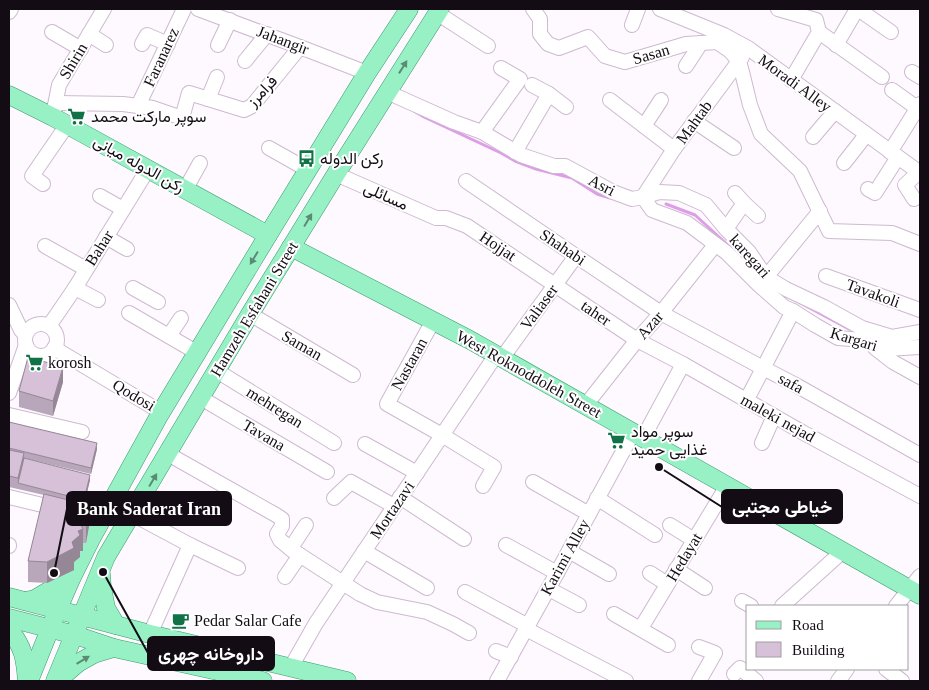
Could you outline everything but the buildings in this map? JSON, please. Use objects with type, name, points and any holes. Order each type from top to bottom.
[{"type":"main road","name":"Hamzeh Esfahani Street","points":[[28,681],[72,578],[161,412],[308,170],[409,9]]},
{"type":"main road","name":"Hamzeh Esfahani Street","points":[[56,681],[106,557],[250,314],[439,11]]},
{"type":"main road","name":"رکن الدوله میانی","points":[[9,95],[59,115],[148,169],[268,235]]},
{"type":"main road","points":[[349,104],[347,110],[351,121],[356,124],[368,124]]},
{"type":"main road","points":[[328,138],[333,135],[347,138],[350,142],[350,152]]},
{"type":"main road","name":"West Roknoddoleh Street","points":[[291,248],[499,357],[843,552],[917,586]]},
{"type":"main road","points":[[95,532],[96,538],[100,542],[115,543]]},
{"type":"main road","points":[[101,569],[106,608],[116,625]]},
{"type":"main road","points":[[17,599],[35,600],[72,578]]},
{"type":"main road","points":[[17,599],[150,634],[348,681]]},
{"type":"main road","points":[[9,618],[75,635],[114,648],[241,679],[263,681]]},
{"type":"main road","points":[[9,629],[19,642],[25,659],[28,681]]},
{"type":"main road","points":[[56,681],[78,663],[94,654],[114,648]]},
{"type":"street","name":"Shirin","points":[[43,184],[32,176],[59,115],[59,85],[104,9]]},
{"type":"street","name":"Faranarez","points":[[138,106],[184,9]]},
{"type":"street","name":"Jahangir","points":[[198,9],[368,73]]},
{"type":"street","name":"Sasan","points":[[533,9],[540,19],[540,34],[548,44],[559,48],[588,37],[605,56],[625,62],[686,44],[716,42],[730,51],[738,61]]},
{"type":"street","points":[[632,25],[638,9]]},
{"type":"street","points":[[778,9],[816,20],[819,32],[882,77]]},
{"type":"street","points":[[836,44],[857,9],[891,32]]},
{"type":"street","name":"Moradi Alley","points":[[667,10],[748,48],[920,173]]},
{"type":"street","points":[[439,11],[488,46]]},
{"type":"street","points":[[218,45],[230,20]]},
{"type":"street","points":[[52,32],[81,49]]},
{"type":"street","points":[[791,80],[819,32]]},
{"type":"street","points":[[90,34],[106,45]]},
{"type":"street","points":[[245,62],[267,34]]},
{"type":"street","points":[[142,44],[147,35],[168,44]]},
{"type":"street","points":[[686,66],[701,43]]},
{"type":"street","name":"فرامرز","points":[[59,115],[123,104],[153,108],[182,118],[189,93],[244,110],[252,106],[300,47]]},
{"type":"street","name":"Mahtab","points":[[643,198],[674,149],[748,48]]},
{"type":"street","points":[[738,61],[750,105],[761,134],[800,171],[830,231],[892,234],[920,244]]},
{"type":"street","points":[[482,132],[520,79],[500,68]]},
{"type":"street","points":[[208,99],[217,76]]},
{"type":"street","points":[[532,85],[566,106]]},
{"type":"street","points":[[868,189],[875,193],[919,106],[892,90]]},
{"type":"street","name":"Asri","points":[[388,92],[454,122],[482,132],[515,152],[554,166],[565,166],[613,192],[632,199],[643,198]]},
{"type":"street","points":[[515,152],[549,94]]},
{"type":"street","points":[[610,100],[674,149]]},
{"type":"street","points":[[644,126],[661,100]]},
{"type":"street","points":[[813,137],[834,111]]},
{"type":"street","points":[[694,121],[734,148]]},
{"type":"street","points":[[844,163],[866,135]]},
{"type":"street","points":[[270,148],[308,170]]},
{"type":"street","points":[[185,190],[200,163]]},
{"type":"street","name":"Bahar","points":[[49,326],[75,288],[148,169]]},
{"type":"street","points":[[914,199],[905,185],[920,173]]},
{"type":"street","name":"مسائلی","points":[[336,174],[436,218]]},
{"type":"street","name":"Shahabi","points":[[466,181],[661,312]]},
{"type":"street","name":"karegari","points":[[643,198],[659,192],[679,192],[706,205],[749,252],[766,277],[862,328],[892,337],[920,332]]},
{"type":"street","points":[[100,196],[123,209]]},
{"type":"street","points":[[643,198],[652,210],[687,224],[727,253],[784,307],[793,311],[746,400]]},
{"type":"street","points":[[726,229],[740,198],[758,216]]},
{"type":"street","points":[[766,277],[820,211]]},
{"type":"street","name":"Hojjat","points":[[436,218],[446,218],[468,226],[555,285]]},
{"type":"street","points":[[106,237],[127,249]]},
{"type":"street","name":"Azar","points":[[585,406],[636,340],[715,245]]},
{"type":"street","points":[[45,246],[86,269]]},
{"type":"street","name":"Valiaser","points":[[499,357],[576,256]]},
{"type":"street","name":"Tavakoli","points":[[826,276],[920,310]]},
{"type":"street","name":"taher","points":[[555,285],[636,340]]},
{"type":"street","points":[[75,288],[98,300]]},
{"type":"street","points":[[133,288],[153,300],[132,315],[196,352]]},
{"type":"street","points":[[9,305],[20,335],[32,353],[47,354],[54,348],[56,338],[53,329],[44,324],[30,327],[20,335],[9,393]]},
{"type":"street","name":"Kargari","points":[[793,311],[838,338],[864,340],[886,349],[920,347]]},
{"type":"street","name":"safa","points":[[661,312],[920,455]]},
{"type":"street","name":"Saman","points":[[250,314],[353,375]]},
{"type":"street","points":[[170,336],[180,318]]},
{"type":"street","name":"Nastaran","points":[[433,321],[387,404],[442,435]]},
{"type":"street","name":"maleki nejad","points":[[636,340],[683,364],[920,496]]},
{"type":"street","points":[[864,340],[893,362],[920,377]]},
{"type":"street","name":"Qodosi","points":[[54,348],[161,412]]},
{"type":"street","name":"Mortazavi","points":[[291,667],[316,623],[364,551],[442,435],[499,357]]},
{"type":"street","name":"Karimi Alley","points":[[497,681],[597,498],[683,364]]},
{"type":"street","name":"mehregan","points":[[217,371],[334,443]]},
{"type":"street","name":"Tavana","points":[[201,398],[327,472]]},
{"type":"street","points":[[9,415],[82,432]]},
{"type":"street","points":[[762,443],[774,416]]},
{"type":"street","points":[[442,435],[494,467],[483,486]]},
{"type":"street","points":[[365,444],[417,473]]},
{"type":"street","points":[[168,454],[282,519],[282,526],[277,534],[280,540],[360,594],[377,602],[427,612],[469,633]]},
{"type":"street","points":[[334,498],[351,482],[397,502],[464,539]]},
{"type":"street","points":[[533,482],[589,514]]},
{"type":"street","name":"Hedayat","points":[[641,628],[727,486]]},
{"type":"street","points":[[9,497],[70,511]]},
{"type":"street","points":[[597,498],[654,535]]},
{"type":"street","points":[[132,514],[238,568]]},
{"type":"street","points":[[285,577],[306,525]]},
{"type":"street","points":[[670,525],[694,540]]},
{"type":"street","points":[[150,634],[190,545]]},
{"type":"street","points":[[506,545],[557,573]]},
{"type":"street","points":[[364,551],[427,588]]},
{"type":"street","points":[[569,551],[609,574]]},
{"type":"street","points":[[783,605],[843,552]]},
{"type":"street","points":[[676,569],[705,588]]},
{"type":"street","points":[[650,573],[667,584]]},
{"type":"street","points":[[897,605],[917,586]]},
{"type":"street","points":[[548,589],[579,605]]},
{"type":"street","points":[[465,592],[527,628],[626,681]]},
{"type":"street","points":[[614,614],[668,645]]},
{"type":"street","points":[[699,647],[715,653],[699,681]]},
{"type":"street","points":[[496,651],[511,657]]},
{"type":"street","points":[[734,674],[740,668],[756,681]]},
{"type":"street","points":[[838,681],[846,670]]},
{"type":"street","points":[[887,670],[902,681]]},
{"type":"path","points":[[9,662],[9,680]]},
{"type":"waterway","points":[[414,111],[515,161],[536,169],[572,178],[597,194],[610,198]]},
{"type":"waterway","points":[[666,204],[695,215],[731,248]]},
{"type":"waterway","points":[[793,299],[849,329]]},
{"type":"place","name":"سوپر مارکت محمد","points":[[77,116]]},
{"type":"place","name":"رکن الدوله","points":[[306,158]]},
{"type":"place","name":"korosh","points":[[34,362]]},
{"type":"place","name":"سوپر مواد غذایی حمید","points":[[617,440]]},
{"type":"place","name":"خیاطی مجتبی","points":[[659,467]]},
{"type":"place","name":"داروخانه چهری","points":[[103,572]]},
{"type":"place","name":"Bank Saderat Iran","points":[[54,573]]},
{"type":"place","name":"Pedar Salar Cafe","points":[[180,620]]}]
